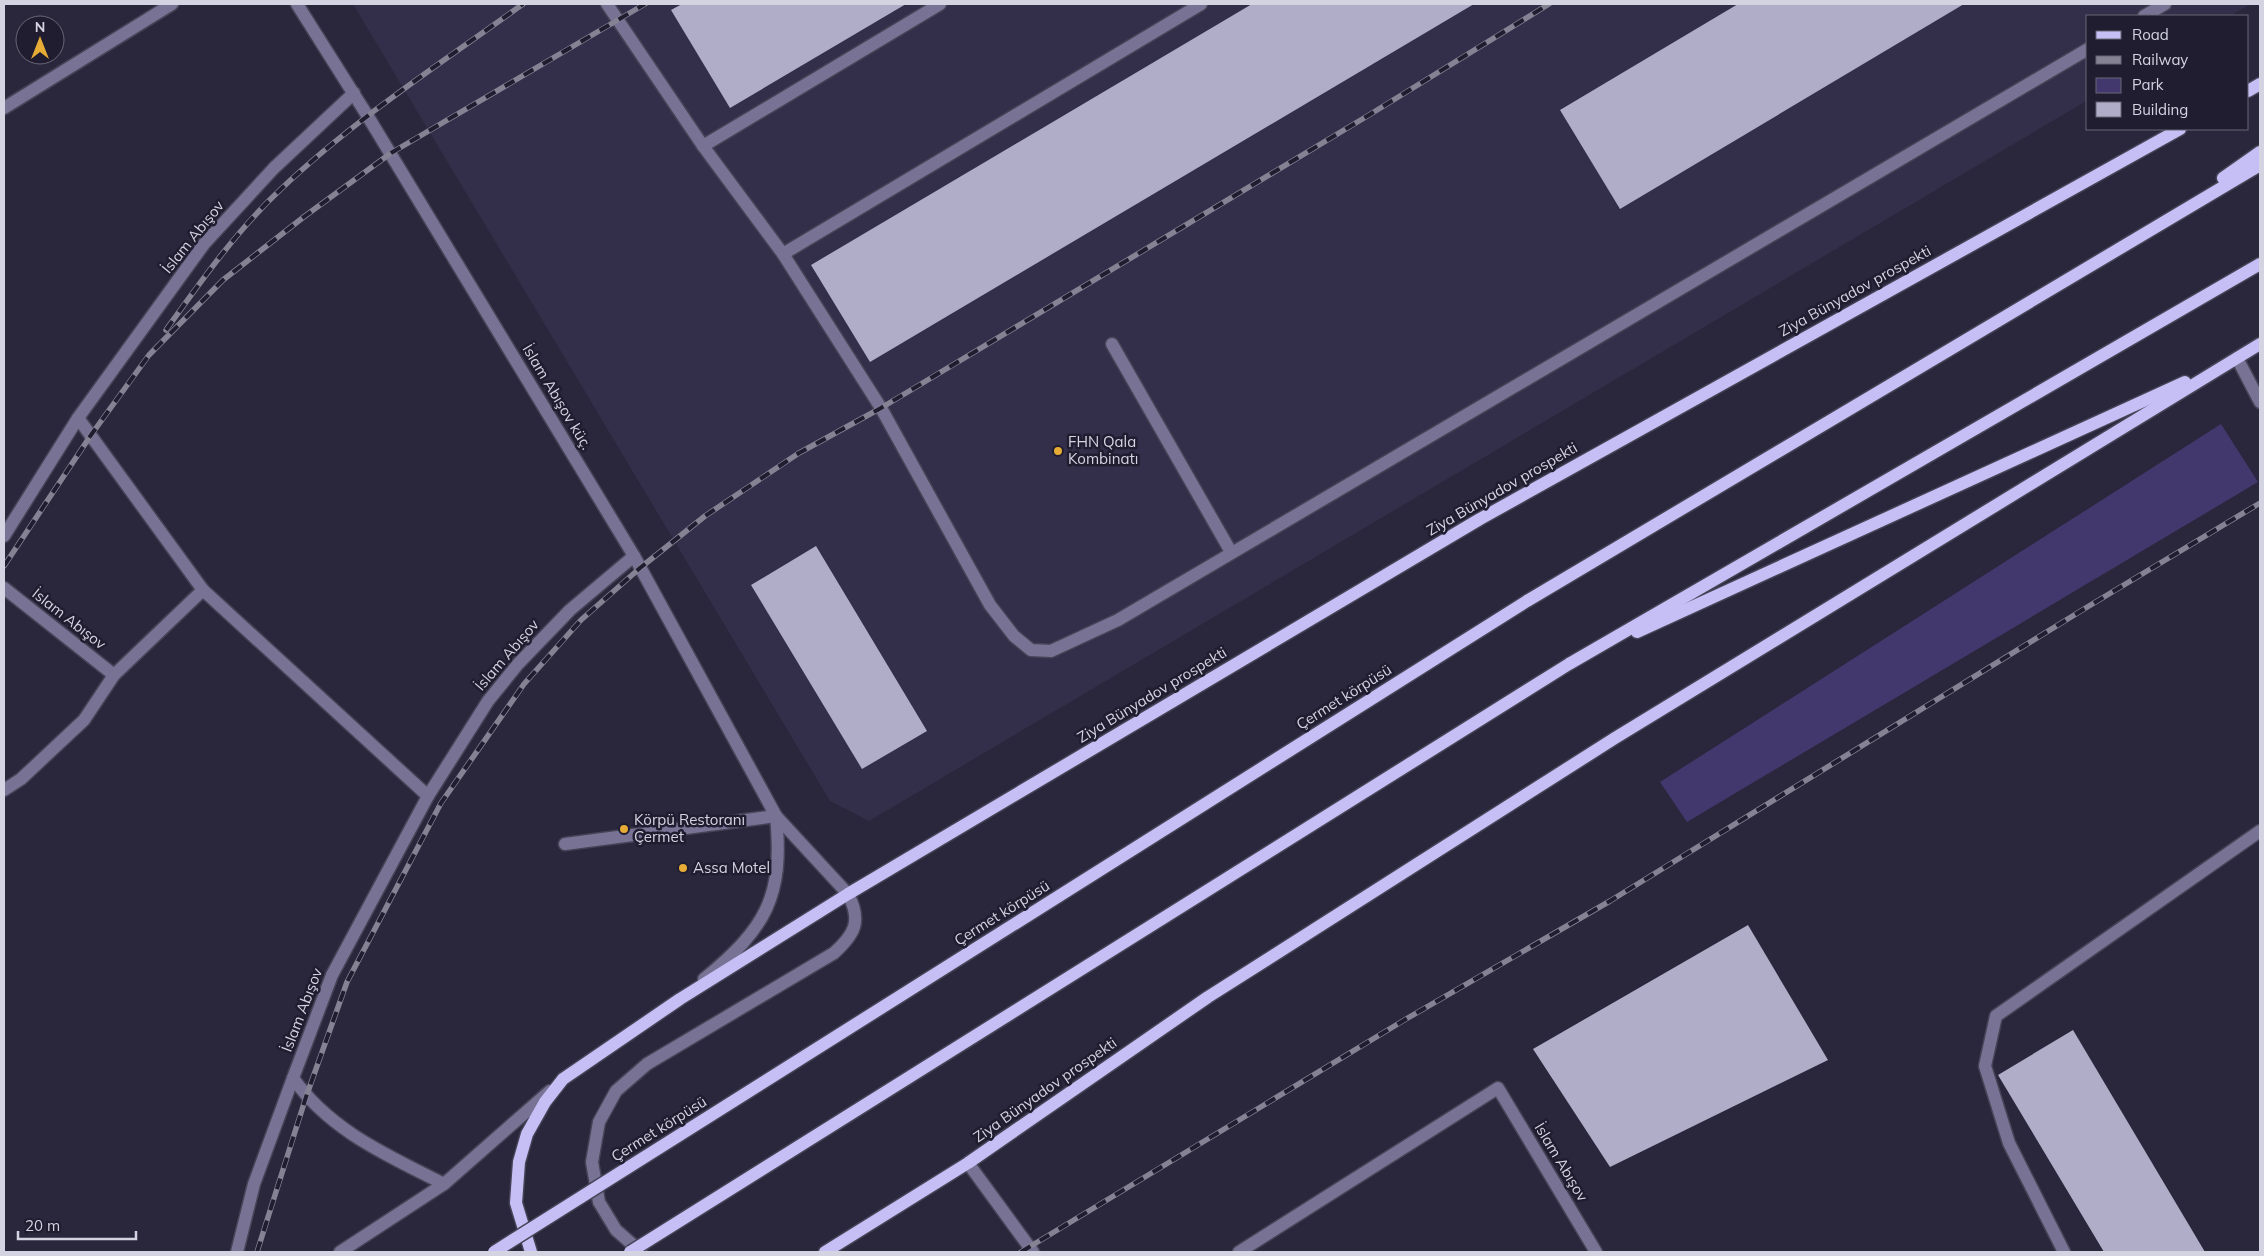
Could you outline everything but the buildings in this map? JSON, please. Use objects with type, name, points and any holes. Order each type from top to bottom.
[{"type":"main road","points":[[2249,90],[2260,84]]},
{"type":"main road","name":"Ziya Bünyadov prospekti","points":[[531,1252],[516,1203],[519,1162],[527,1134],[545,1102],[563,1079],[680,999],[848,894],[1480,519],[2178,130]]},
{"type":"main road","points":[[2160,223],[2260,152]]},
{"type":"main road","points":[[2160,223],[2260,165]]},
{"type":"main road","name":"Çermet körpüsü","points":[[494,1252],[1527,601],[2160,223]]},
{"type":"main road","points":[[630,1252],[1569,664],[2260,264]]},
{"type":"main road","name":"Ziya Bünyadov prospekti","points":[[825,1252],[968,1163],[1208,997],[1598,749],[2260,343]]},
{"type":"main road","points":[[1569,664],[2237,358]]},
{"type":"street","points":[[4,108],[172,4]]},
{"type":"street","name":"İslam Abışov küç.","points":[[298,4],[354,93],[634,556],[776,816]]},
{"type":"street","points":[[607,4],[703,146],[782,254],[881,408],[990,605],[1014,636],[1030,650],[1051,651],[1118,620],[2086,50]]},
{"type":"street","points":[[703,146],[940,4]]},
{"type":"street","points":[[782,254],[1201,4]]},
{"type":"street","points":[[2146,15],[2165,4]]},
{"type":"street","name":"İslam Abışov","points":[[4,536],[78,418],[204,244],[274,168],[354,93]]},
{"type":"street","points":[[1112,344],[1232,552]]},
{"type":"street","points":[[2237,358],[2260,402]]},
{"type":"street","points":[[78,418],[203,590],[428,796]]},
{"type":"street","name":"İslam Abışov","points":[[237,1252],[254,1184],[332,975],[428,796],[488,701],[518,664],[570,610],[634,556]]},
{"type":"street","name":"İslam Abışov","points":[[4,588],[114,675]]},
{"type":"street","points":[[4,790],[21,779],[84,720],[114,675],[203,590]]},
{"type":"street","points":[[641,1252],[616,1230],[600,1202],[592,1162],[599,1122],[616,1091],[647,1064],[834,952],[846,942],[854,930],[856,917],[854,906],[848,894],[776,816]]},
{"type":"street","points":[[565,844],[776,816]]},
{"type":"street","points":[[680,999],[736,953],[755,930],[768,905],[777,878],[779,849],[776,816]]},
{"type":"street","points":[[2064,1252],[2009,1143],[1985,1066],[1996,1016],[2260,831]]},
{"type":"street","points":[[293,1078],[306,1097],[340,1128],[444,1184]]},
{"type":"street","points":[[340,1252],[444,1184],[563,1079]]},
{"type":"street","name":"İslam Abışov","points":[[1239,1252],[1498,1088],[1596,1252]]},
{"type":"street","points":[[968,1163],[1032,1252]]},
{"type":"shaded area","name":"FHN Qala Kombinatı","points":[[353,4],[2251,4],[2232,15],[2086,15],[2086,101],[869,821],[830,801]]},
{"type":"green space","points":[[2221,424],[2258,482],[1687,822],[1660,782]]},
{"type":"railway","points":[[166,330],[249,221],[309,163],[368,115],[523,4]]},
{"type":"railway","points":[[4,566],[91,435],[149,355],[223,280],[305,216],[391,153],[645,4]]},
{"type":"railway","points":[[257,1252],[306,1097],[347,982],[441,803],[524,684],[581,620],[640,568],[705,516],[799,453],[881,408],[1369,115],[1549,4]]},
{"type":"railway","points":[[1021,1252],[1406,1019],[1610,901],[2084,609],[2260,503]]},
{"type":"place","name":"FHN Qala Kombinatı","points":[[1058,451]]},
{"type":"place","name":"Körpü Restoranı Çermet","points":[[624,829]]},
{"type":"place","name":"Assa Motel","points":[[683,868]]}]
